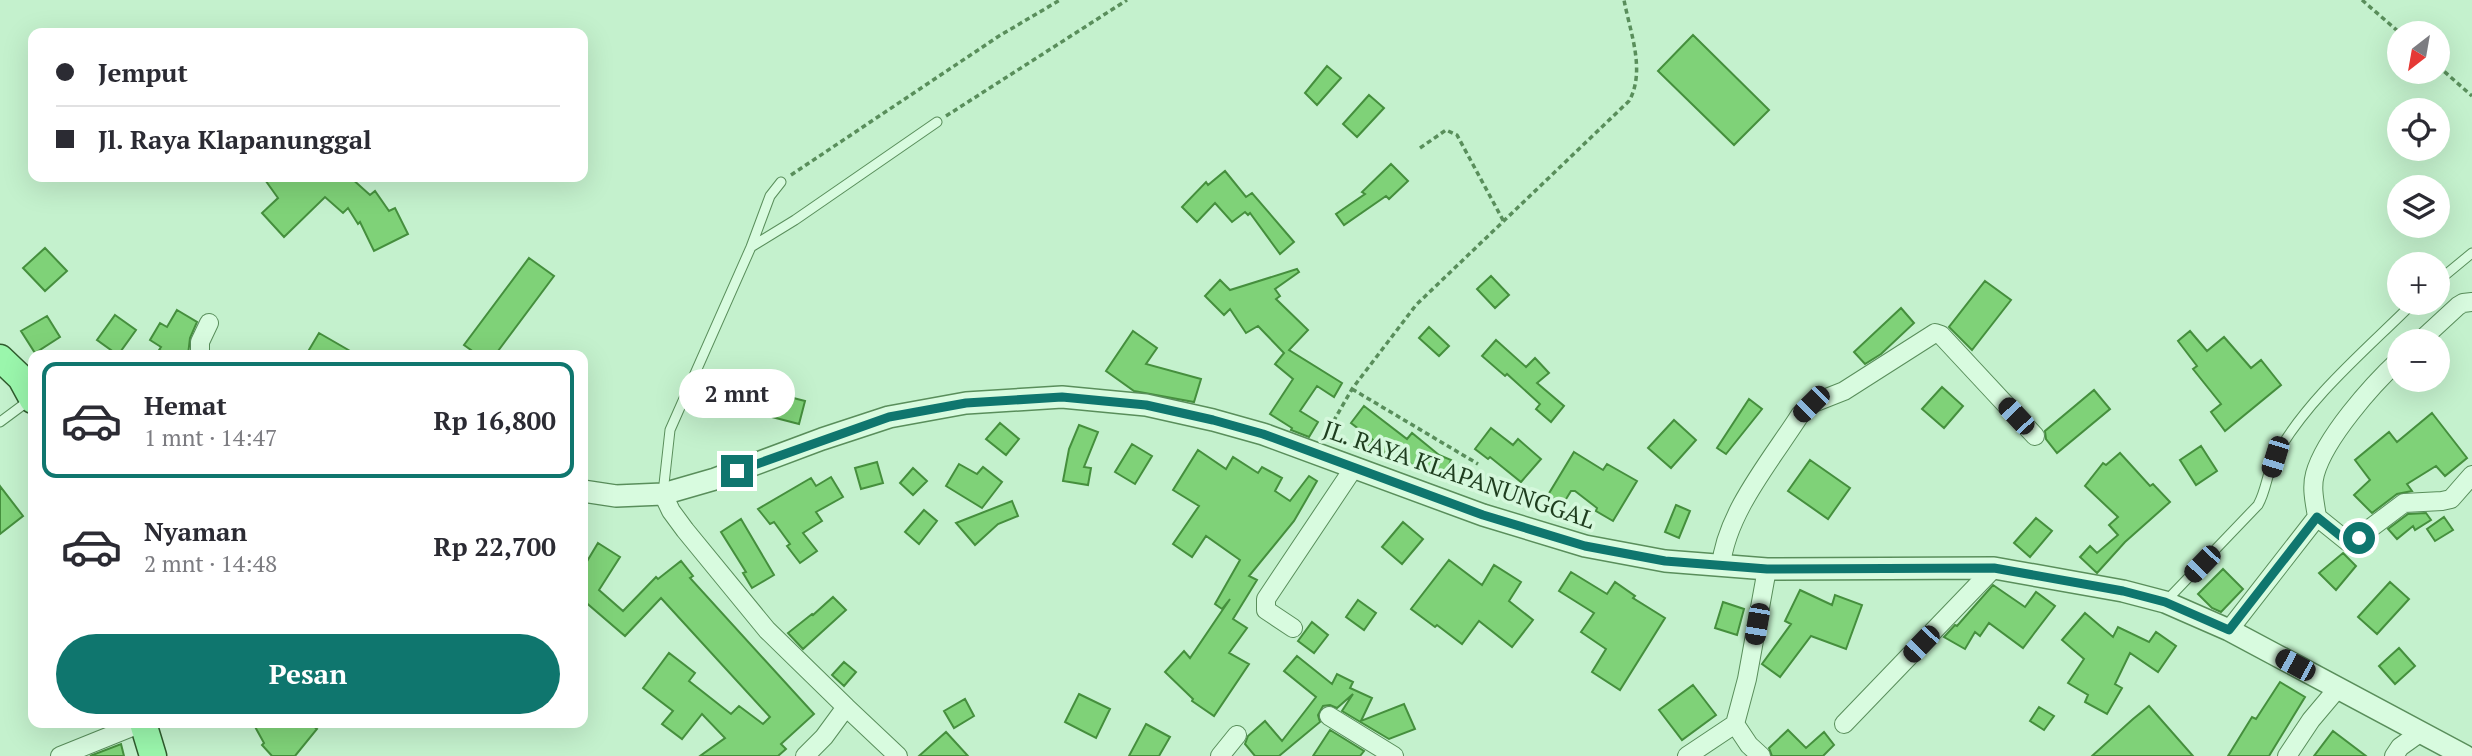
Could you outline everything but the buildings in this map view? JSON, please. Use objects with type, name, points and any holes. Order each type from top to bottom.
[{"type":"main road","points":[[0,358],[28,386]]},
{"type":"main road","points":[[145,728],[153,756]]},
{"type":"street","points":[[2433,329],[2458,306],[2472,302]]},
{"type":"street","points":[[200,350],[200,342],[209,323]]},
{"type":"street","points":[[1721,566],[1722,550],[1738,511],[1800,415],[1811,404],[1844,391],[1935,333],[1941,335],[2035,436]]},
{"type":"street","points":[[2387,373],[2347,418],[2324,454],[2315,474],[2313,492],[2317,517],[2348,542],[2352,542],[2404,503],[2451,499],[2472,475]]},
{"type":"street","name":"JL. RAYA KLAPANUNGGAL","points":[[588,492],[616,496],[663,494],[715,479],[889,417],[966,403],[1062,397],[1146,405],[1263,434],[1483,515],[1585,546],[1665,561],[1767,569],[1994,568],[2123,591],[2165,602],[2229,630],[2465,756]]},
{"type":"street","points":[[1293,628],[1266,610],[1266,598],[1353,469]]},
{"type":"street","points":[[663,494],[671,512],[767,630],[898,756]]},
{"type":"street","points":[[2229,630],[2317,517]]},
{"type":"street","points":[[1844,724],[1994,568]]},
{"type":"street","points":[[1687,756],[1735,724],[1747,679],[1767,569]]},
{"type":"street","points":[[2287,756],[2311,720],[2338,688]]},
{"type":"street","points":[[805,756],[824,737],[846,707]]},
{"type":"street","points":[[1329,716],[1394,756]]},
{"type":"street","points":[[1735,724],[1749,745],[1761,756]]},
{"type":"street","points":[[60,756],[130,728]]},
{"type":"street","points":[[2393,756],[2400,747],[2421,732]]},
{"type":"street","points":[[1220,756],[1237,734]]},
{"type":"lane","points":[[751,247],[795,220],[937,122]]},
{"type":"lane","points":[[663,494],[670,430],[751,247],[770,196],[781,183]]},
{"type":"lane","points":[[2450,271],[2472,253]]},
{"type":"lane","points":[[2165,602],[2258,505],[2275,457],[2308,410],[2401,315]]},
{"type":"lane","points":[[0,422],[28,390]]},
{"type":"path","points":[[781,183],[999,36],[1060,0]]},
{"type":"path","points":[[937,122],[1127,0]]},
{"type":"path","points":[[1315,453],[1352,388],[1416,305],[1629,101],[1636,89],[1639,75],[1624,0]]},
{"type":"path","points":[[2361,0],[2387,22]]},
{"type":"path","points":[[2450,77],[2472,96]]},
{"type":"path","points":[[1420,148],[1446,130],[1457,135],[1504,222]]},
{"type":"path","points":[[1352,388],[1478,464]]},
{"type":"route","points":[[737,471],[889,417],[966,403],[1062,397],[1146,405],[1263,434],[1483,515],[1585,546],[1665,561],[1767,569],[1994,568],[2123,591],[2165,602],[2229,630],[2317,517],[2348,542],[2359,538]]}]
